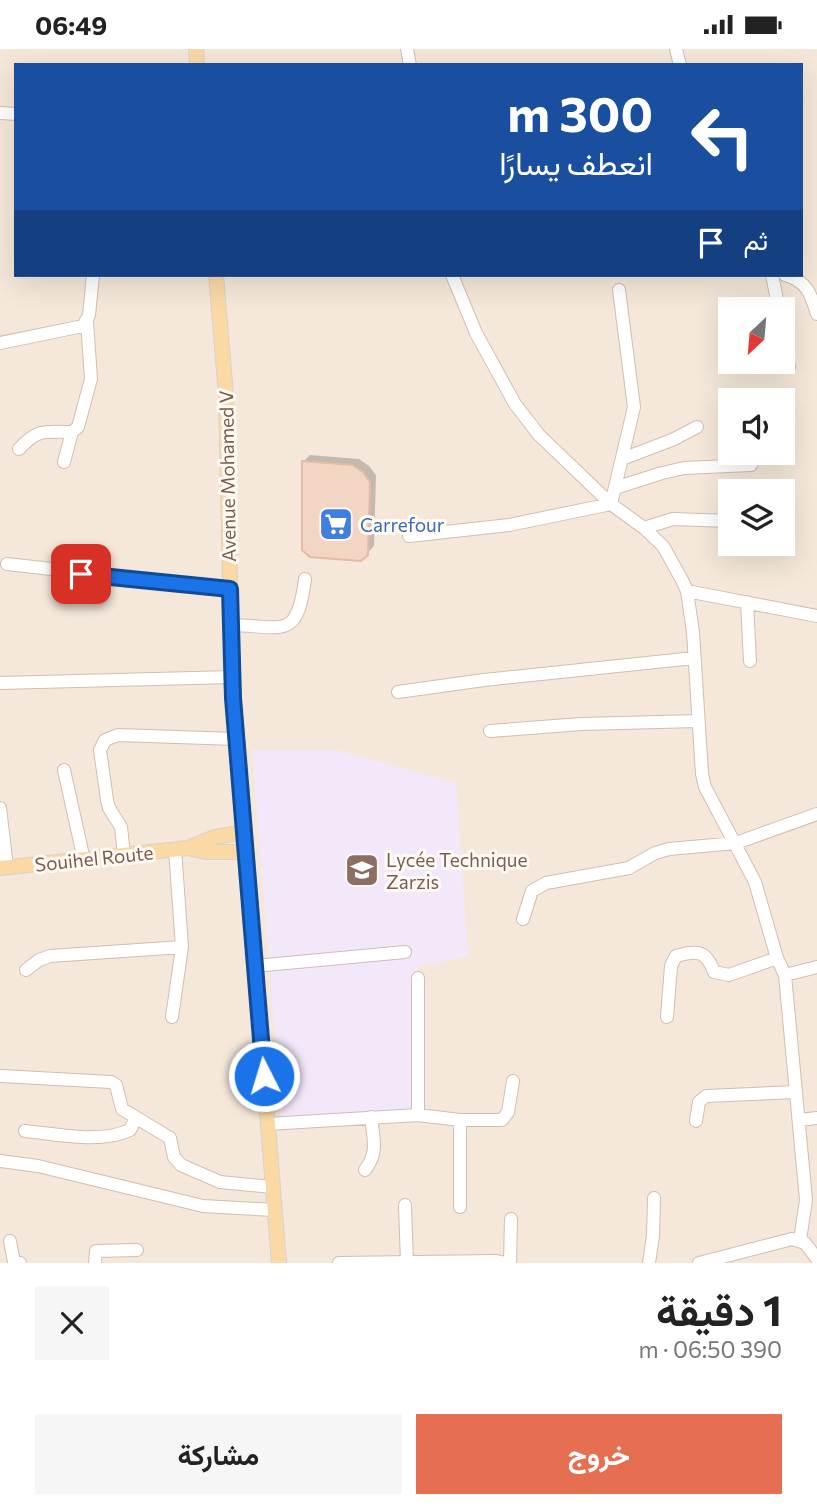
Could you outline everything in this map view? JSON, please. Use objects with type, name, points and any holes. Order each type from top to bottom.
[{"type":"main road","name":"Avenue Mohamed V","points":[[216,277],[226,395],[232,677],[279,1263]]},
{"type":"main road","points":[[182,848],[215,837],[244,832]]},
{"type":"main road","points":[[182,848],[206,852],[246,852]]},
{"type":"main road","name":"Souihel Route","points":[[3,868],[182,848]]},
{"type":"street","points":[[64,462],[72,432],[78,427],[91,386],[88,322],[93,277]]},
{"type":"street","points":[[453,277],[476,333],[515,404],[551,449],[663,547],[687,591],[705,787],[755,882],[777,958],[785,975],[795,1092],[811,1199],[800,1240]]},
{"type":"street","points":[[772,277],[776,297]]},
{"type":"street","points":[[790,277],[802,282],[809,289],[817,314]]},
{"type":"street","points":[[611,504],[634,407],[619,290]]},
{"type":"street","points":[[0,344],[70,330],[88,322]]},
{"type":"street","points":[[622,459],[672,440],[696,427]]},
{"type":"street","points":[[19,449],[32,435],[72,432]]},
{"type":"street","points":[[615,488],[684,468],[751,465]]},
{"type":"street","points":[[409,536],[509,525],[611,504]]},
{"type":"street","points":[[644,528],[673,519],[718,521]]},
{"type":"street","points":[[7,564],[230,589]]},
{"type":"street","points":[[231,625],[288,626],[295,620],[301,605],[304,579]]},
{"type":"street","points":[[687,591],[817,616]]},
{"type":"street","points":[[747,601],[750,661]]},
{"type":"street","points":[[398,691],[694,658]]},
{"type":"street","points":[[0,683],[232,677]]},
{"type":"street","points":[[490,730],[698,721]]},
{"type":"street","points":[[124,855],[121,827],[107,800],[100,750],[105,740],[118,735],[236,739]]},
{"type":"street","points":[[64,771],[84,860]]},
{"type":"street","points":[[0,809],[3,868]]},
{"type":"street","points":[[523,919],[532,891],[546,883],[629,868],[655,853],[669,849],[736,843],[817,814]]},
{"type":"street","points":[[172,1017],[182,947],[182,848]]},
{"type":"street","points":[[26,970],[50,956],[182,947]]},
{"type":"street","points":[[255,966],[405,952]]},
{"type":"street","points":[[667,1017],[671,966],[676,956],[698,953],[709,959],[714,972],[721,975],[729,975],[777,958]]},
{"type":"street","points":[[785,975],[817,967]]},
{"type":"street","points":[[418,978],[418,1115]]},
{"type":"street","points":[[1,1076],[111,1081],[116,1085],[122,1109],[170,1138],[174,1157],[181,1165],[220,1182],[272,1187]]},
{"type":"street","points":[[267,1125],[418,1115],[496,1121],[506,1117],[513,1081]]},
{"type":"street","points":[[696,1121],[699,1102],[706,1096],[795,1092]]},
{"type":"street","points":[[365,1170],[373,1160],[375,1152],[371,1117]]},
{"type":"street","points":[[25,1131],[88,1136],[117,1134],[131,1130],[136,1118]]},
{"type":"street","points":[[799,1120],[817,1118]]},
{"type":"street","points":[[460,1120],[460,1207]]},
{"type":"street","points":[[0,1161],[38,1167],[203,1206],[274,1210]]},
{"type":"street","points":[[649,1263],[654,1198]]},
{"type":"street","points":[[405,1205],[407,1262]]},
{"type":"street","points":[[339,1263],[508,1263],[511,1219]]},
{"type":"street","points":[[705,1262],[780,1241],[800,1240],[810,1248],[817,1259]]},
{"type":"street","points":[[10,1241],[15,1263]]},
{"type":"street","points":[[95,1263],[96,1251],[137,1250]]},
{"type":"shaded area","points":[[0,49],[817,49],[817,1263],[0,1263]]},
{"type":"shaded area","name":"Lycée Technique Zarzis","points":[[252,750],[336,750],[456,783],[468,956],[418,967],[416,1110],[282,1122]]},
{"type":"building","name":"Carrefour","points":[[302,461],[352,465],[363,472],[370,482],[368,555],[361,561],[310,557],[302,550]]},
{"type":"place","name":"Carrefour","points":[[336,524]]},
{"type":"place","name":"Lycée Technique Zarzis","points":[[362,870]]},
{"type":"route","points":[[81,574],[230,589],[233,698],[264,1076]]}]
